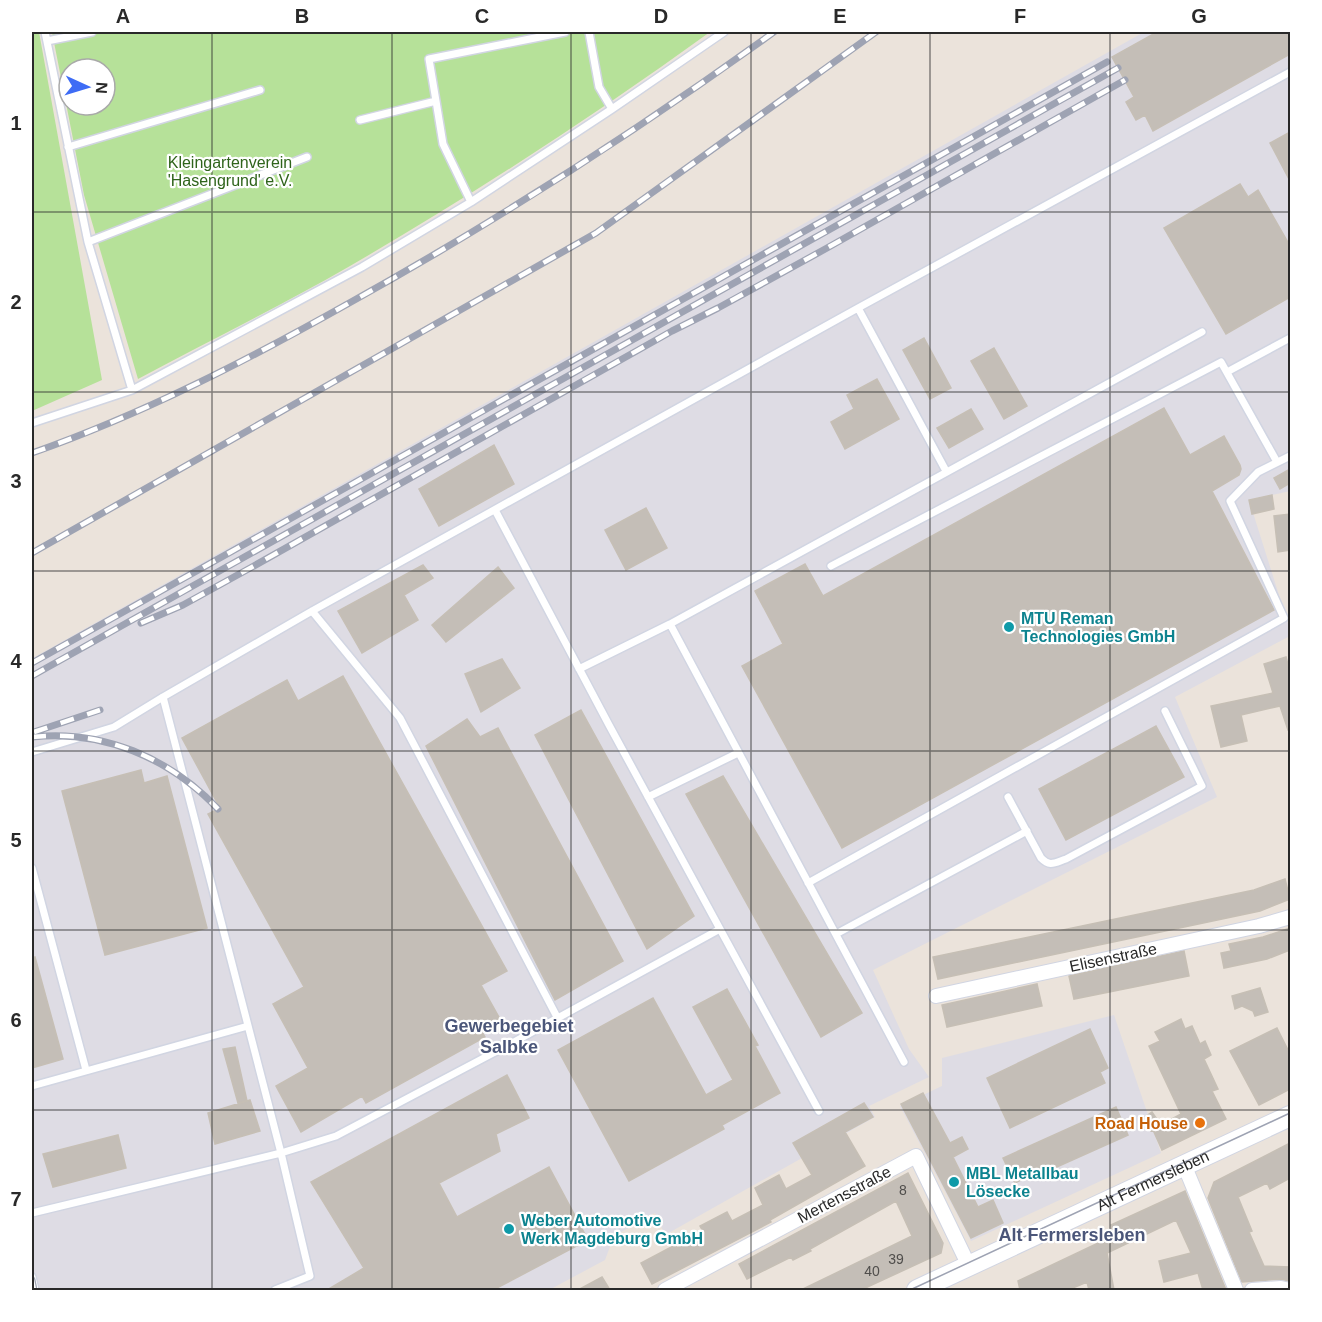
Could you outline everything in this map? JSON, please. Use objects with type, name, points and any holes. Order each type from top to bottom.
[{"type":"main road","name":"Alt Fermersleben","points":[[917,1290],[1185,1167],[1290,1116]]},
{"type":"street","name":"Elisenstraße","points":[[936,996],[1259,926],[1290,917]]},
{"type":"street","name":"Mertensstraße","points":[[665,1290],[916,1156],[969,1266]]},
{"type":"street","points":[[1185,1167],[1236,1290]]},
{"type":"street","points":[[1252,1290],[1281,1288],[1290,1290]]},
{"type":"lane","points":[[45,32],[88,242],[132,390]]},
{"type":"lane","points":[[48,41],[92,32]]},
{"type":"lane","points":[[471,202],[443,144],[429,58],[565,32]]},
{"type":"lane","points":[[590,32],[599,87],[612,109]]},
{"type":"lane","points":[[32,423],[132,390],[362,267],[471,202],[724,32]]},
{"type":"lane","points":[[32,752],[114,727],[312,611],[858,308],[1290,72]]},
{"type":"lane","points":[[68,147],[260,90]]},
{"type":"lane","points":[[360,120],[436,101]]},
{"type":"lane","points":[[88,242],[307,157]]},
{"type":"lane","points":[[858,308],[946,471]]},
{"type":"lane","points":[[579,669],[669,624],[1202,332]]},
{"type":"lane","points":[[1227,372],[1290,338]]},
{"type":"lane","points":[[831,566],[1221,362],[1277,462]]},
{"type":"lane","points":[[808,883],[1284,618],[1230,501],[1258,472],[1290,456]]},
{"type":"lane","points":[[495,510],[819,1111]]},
{"type":"lane","points":[[312,611],[400,718],[557,1017]]},
{"type":"lane","points":[[669,624],[904,1062]]},
{"type":"lane","points":[[163,697],[310,1276],[275,1290]]},
{"type":"lane","points":[[1008,797],[1041,858],[1047,864],[1052,864],[1202,786],[1165,711]]},
{"type":"lane","points":[[648,797],[738,753]]},
{"type":"lane","points":[[836,934],[1027,831]]},
{"type":"lane","points":[[32,868],[86,1070]]},
{"type":"lane","points":[[32,1213],[280,1153],[336,1136],[720,929]]},
{"type":"lane","points":[[32,1086],[248,1026]]},
{"type":"lane","points":[[32,1277],[35,1290]]},
{"type":"shaded area","points":[[1144,32],[1290,32],[1290,491],[1249,500],[1290,636],[1175,697],[1217,797],[873,970],[909,1049],[929,1077],[869,1106],[875,1117],[665,1235],[655,1213],[614,1236],[605,1260],[549,1290],[32,1290],[32,657]]},
{"type":"shaded area","points":[[1114,1015],[1161,1153],[971,1241],[900,1106],[942,1086],[942,1058]]},
{"type":"green space","points":[[32,32],[39,32],[102,380],[32,411]]},
{"type":"green space","name":"Kleingartenverein 'Hasengrund' e.V.","points":[[52,32],[710,32],[533,154],[396,239],[324,281],[138,379],[84,195],[69,117],[117,117],[117,57],[57,57]]},
{"type":"building","points":[[1157,32],[1290,32],[1290,54],[1153,131],[1145,115],[1136,120],[1126,102],[1134,97],[1112,57]]},
{"type":"building","points":[[1290,132],[1290,181],[1270,143]]},
{"type":"building","points":[[1240,184],[1248,197],[1258,190],[1290,246],[1290,297],[1226,334],[1164,228]]},
{"type":"building","points":[[924,338],[951,388],[930,399],[903,350]]},
{"type":"building","points":[[994,348],[1027,406],[1004,419],[971,361]]},
{"type":"building","points":[[877,379],[899,419],[845,449],[831,422],[854,409],[847,395]]},
{"type":"building","name":"MTU Reman Technologies GmbH","points":[[1164,408],[1190,455],[1224,436],[1240,465],[1239,475],[1212,491],[1274,610],[842,848],[742,666],[783,644],[755,591],[805,564],[823,596]]},
{"type":"building","points":[[971,409],[983,429],[949,448],[937,428]]},
{"type":"building","points":[[494,445],[514,484],[439,526],[419,489]]},
{"type":"building","points":[[1290,469],[1290,483],[1280,489],[1274,478]]},
{"type":"building","points":[[1272,495],[1274,509],[1252,514],[1249,500]]},
{"type":"building","points":[[646,508],[667,548],[626,570],[605,530]]},
{"type":"building","points":[[1290,514],[1290,550],[1278,552],[1274,516]]},
{"type":"building","points":[[423,565],[433,578],[404,595],[418,620],[362,653],[338,611]]},
{"type":"building","points":[[498,567],[514,588],[446,642],[432,625]]},
{"type":"building","points":[[1286,657],[1290,672],[1290,729],[1288,730],[1280,706],[1241,715],[1247,741],[1221,747],[1211,706],[1273,693],[1264,664]]},
{"type":"building","points":[[502,659],[520,688],[481,712],[465,674]]},
{"type":"building","points":[[343,676],[507,971],[481,985],[500,1019],[481,1030],[485,1037],[366,1103],[362,1096],[301,1132],[276,1086],[308,1068],[273,1004],[304,987],[208,814],[220,808],[182,738],[287,680],[298,701]]},
{"type":"building","points":[[581,710],[694,916],[647,949],[535,735]]},
{"type":"building","points":[[467,719],[480,737],[498,728],[623,961],[555,1000],[426,746]]},
{"type":"building","points":[[1156,726],[1184,777],[1066,840],[1039,789]]},
{"type":"building","points":[[141,770],[144,783],[167,776],[207,928],[105,955],[62,791]]},
{"type":"building","points":[[723,776],[862,1013],[821,1037],[686,794]]},
{"type":"building","points":[[1285,879],[1290,899],[1260,911],[938,979],[933,957],[1254,890]]},
{"type":"building","points":[[1290,928],[1290,950],[1267,959],[1224,968],[1221,953],[1231,951],[1229,944],[1263,937]]},
{"type":"building","points":[[1184,951],[1189,976],[1074,999],[1069,976]]},
{"type":"building","points":[[35,957],[63,1059],[32,1068],[32,958]]},
{"type":"building","points":[[1037,984],[1042,1006],[947,1027],[942,1005]]},
{"type":"building","points":[[1260,988],[1268,1012],[1255,1016],[1253,1011],[1242,1006],[1235,1009],[1232,996]]},
{"type":"building","points":[[727,989],[758,1045],[755,1046],[780,1093],[722,1125],[724,1129],[629,1181],[558,1050],[653,998],[706,1095],[733,1080],[693,1007]]},
{"type":"building","points":[[1181,1019],[1185,1029],[1192,1026],[1200,1044],[1205,1041],[1211,1055],[1204,1059],[1218,1089],[1212,1091],[1226,1119],[1162,1150],[1153,1130],[1151,1131],[1142,1119],[1152,1112],[1161,1125],[1181,1114],[1149,1046],[1160,1041],[1155,1032]]},
{"type":"building","points":[[1277,1028],[1290,1054],[1290,1089],[1259,1105],[1230,1051]]},
{"type":"building","points":[[1090,1029],[1108,1068],[1100,1072],[1105,1083],[1010,1128],[987,1078]]},
{"type":"building","points":[[235,1047],[247,1101],[238,1103],[223,1049]]},
{"type":"building","points":[[507,1075],[529,1118],[496,1134],[500,1151],[439,1183],[457,1217],[549,1167],[588,1240],[493,1290],[327,1290],[364,1268],[311,1182]]},
{"type":"building","points":[[923,1093],[950,1143],[962,1137],[968,1149],[953,1157],[978,1207],[993,1200],[1003,1223],[971,1238],[901,1104]]},
{"type":"building","points":[[250,1100],[260,1131],[215,1144],[208,1113]]},
{"type":"building","points":[[864,1103],[873,1117],[845,1132],[865,1166],[770,1220],[771,1222],[652,1284],[641,1263],[675,1245],[677,1248],[704,1233],[700,1226],[727,1212],[732,1221],[763,1205],[755,1188],[779,1175],[786,1189],[812,1175],[793,1143]]},
{"type":"building","points":[[1116,1107],[1128,1135],[1039,1175],[1038,1172],[1015,1183],[1003,1158]]},
{"type":"building","points":[[118,1135],[126,1168],[53,1187],[43,1154]]},
{"type":"building","points":[[1290,1143],[1290,1178],[1270,1189],[1267,1183],[1238,1197],[1252,1231],[1249,1232],[1264,1266],[1290,1267],[1290,1281],[1280,1279],[1242,1282],[1208,1198],[1214,1182]]},
{"type":"building","points":[[908,1173],[943,1243],[941,1253],[861,1290],[801,1290],[912,1236],[896,1201],[810,1249],[811,1251],[793,1260],[791,1257],[747,1279],[739,1264]]},
{"type":"building","points":[[1185,1191],[1226,1290],[1203,1290],[1198,1273],[1164,1282],[1159,1261],[1191,1253],[1176,1220],[1107,1253],[1114,1290],[1089,1290],[1087,1282],[1068,1290],[1020,1290],[1018,1281],[1113,1236],[1111,1225]]},
{"type":"building","points":[[602,1277],[610,1290],[578,1290]]},
{"type":"tram line","points":[[910,1290],[1290,1113]]},
{"type":"railway","points":[[32,453],[114,421],[194,385],[273,345],[406,271],[566,173],[671,104],[774,32]]},
{"type":"railway","points":[[32,553],[596,233],[876,32]]},
{"type":"railway","points":[[32,663],[1107,62]]},
{"type":"railway","points":[[32,676],[1118,68]]},
{"type":"railway","points":[[141,623],[183,605],[252,567],[1125,80]]},
{"type":"railway","points":[[34,732],[100,710]]},
{"type":"railway","points":[[32,737],[84,738],[133,751],[179,775],[218,809]]},
{"type":"railway","points":[[32,1280],[34,1290]]},
{"type":"place","name":"MTU Reman Technologies GmbH","points":[[1009,627]]},
{"type":"place","name":"Road House","points":[[1200,1123]]},
{"type":"place","name":"MBL Metallbau Lösecke","points":[[954,1182]]},
{"type":"place","name":"Weber Automotive Werk Magdeburg GmbH","points":[[509,1229]]},
{"type":"district","name":"Gewerbegebiet Salbke","points":[[509,1036]]},
{"type":"district","name":"Alt Fermersleben","points":[[1072,1235]]}]
